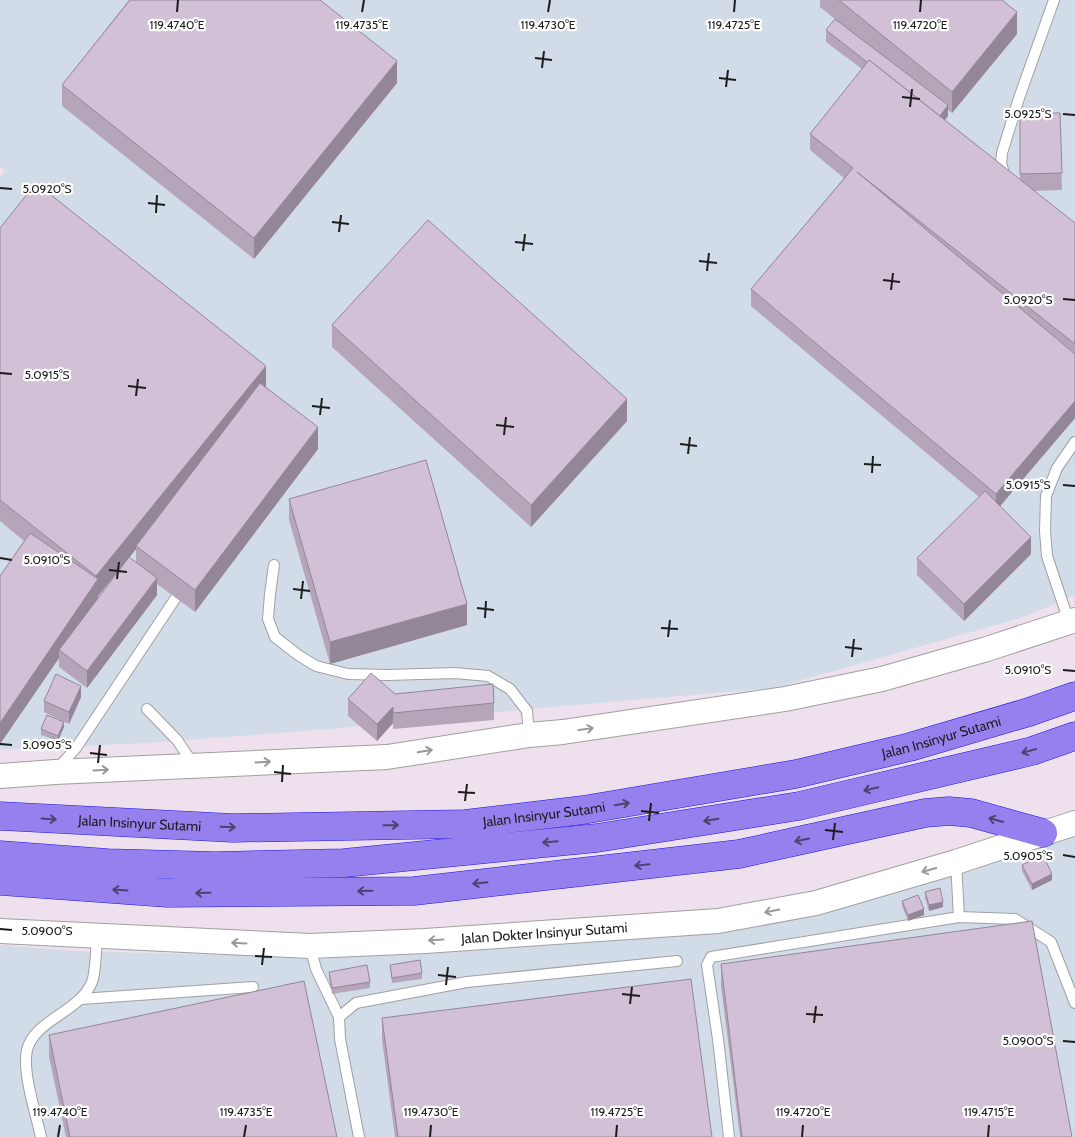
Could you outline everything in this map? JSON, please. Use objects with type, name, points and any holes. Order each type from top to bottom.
[{"type":"highway","name":"Jalan Insinyur Sutami","points":[[0,816],[232,828],[465,824],[583,810],[796,774],[910,746],[1029,712],[1075,696]]},
{"type":"highway","name":"Jalan Insinyur Sutami","points":[[0,855],[107,863],[216,866],[344,863],[597,838],[799,806],[1032,751],[1075,736]]},
{"type":"highway","points":[[0,881],[168,893],[414,891],[739,854],[925,813],[949,811],[971,813],[1065,829]]},
{"type":"street","points":[[0,776],[387,757],[529,735],[563,732],[785,699],[882,679],[987,649],[1072,621]]},
{"type":"street","name":"Jalan Dokter Insinyur Sutami","points":[[0,931],[310,946],[534,934],[718,921],[816,903],[1065,829]]},
{"type":"lane","points":[[1010,184],[1004,175],[1001,164],[1002,153],[1019,98],[1054,0]]},
{"type":"lane","points":[[1072,621],[1047,556],[1045,531],[1046,496],[1056,468],[1075,442]]},
{"type":"lane","points":[[274,565],[268,619],[275,637],[298,655],[316,666],[348,674],[455,673],[488,676],[510,689],[526,711],[529,735]]},
{"type":"lane","points":[[55,772],[76,748],[175,599]]},
{"type":"lane","points":[[146,708],[177,740],[194,766]]},
{"type":"lane","points":[[956,862],[959,917]]},
{"type":"lane","points":[[729,1137],[718,1038],[707,965],[711,957],[959,917],[1015,919],[1051,942],[1075,1003]]},
{"type":"lane","points":[[41,1137],[26,1066],[28,1049],[36,1033],[82,999],[92,981],[97,936]]},
{"type":"lane","points":[[310,946],[316,969],[339,1017],[340,1039],[359,1137]]},
{"type":"lane","points":[[339,1017],[356,1003],[467,982],[677,961]]},
{"type":"lane","points":[[82,999],[253,987]]},
{"type":"shaded area","points":[[0,0],[1075,0],[1075,595],[1021,618],[774,688],[540,708],[331,729],[145,743],[0,750],[0,177],[5,170],[0,167]]},
{"type":"shaded area","points":[[1075,833],[1075,1137],[0,1137],[0,945],[72,951],[228,955],[361,950],[684,932],[821,914]]},
{"type":"building","points":[[130,0],[320,0],[397,61],[254,238],[62,85]]},
{"type":"building","points":[[839,0],[1002,0],[1017,12],[952,92]]},
{"type":"building","points":[[835,19],[948,105],[940,116],[869,60],[867,62],[826,30]]},
{"type":"building","points":[[869,60],[1075,223],[1075,344],[857,172],[1075,354],[1075,401],[996,494],[751,289],[853,168],[810,134]]},
{"type":"building","points":[[1020,113],[1060,113],[1062,173],[1020,174]]},
{"type":"building","points":[[36,183],[266,366],[96,576],[0,500],[0,228]]},
{"type":"building","points":[[428,220],[627,399],[531,505],[332,325]]},
{"type":"building","points":[[260,383],[318,427],[195,590],[136,546]]},
{"type":"building","points":[[426,460],[467,604],[330,642],[289,499]]},
{"type":"building","points":[[985,491],[1031,537],[964,604],[917,558]]},
{"type":"building","points":[[30,533],[98,579],[0,723],[0,576]]},
{"type":"building","points":[[129,557],[157,578],[87,671],[59,650]]},
{"type":"building","points":[[371,673],[395,694],[493,684],[494,703],[393,713],[393,707],[377,724],[348,699]]},
{"type":"building","points":[[56,674],[81,686],[69,712],[44,701]]},
{"type":"building","points":[[47,715],[64,722],[58,736],[41,729]]},
{"type":"building","points":[[1043,855],[1052,874],[1032,884],[1022,865]]},
{"type":"building","points":[[940,888],[943,902],[929,905],[925,892]]},
{"type":"building","points":[[918,895],[924,909],[908,915],[902,901]]},
{"type":"building","points":[[1032,921],[1072,1137],[742,1137],[721,964]]},
{"type":"building","points":[[420,960],[422,973],[392,978],[390,965]]},
{"type":"building","points":[[367,965],[370,982],[332,988],[329,972]]},
{"type":"building","points":[[691,979],[712,1137],[398,1137],[382,1018]]},
{"type":"building","points":[[304,981],[337,1137],[70,1137],[49,1035]]}]
